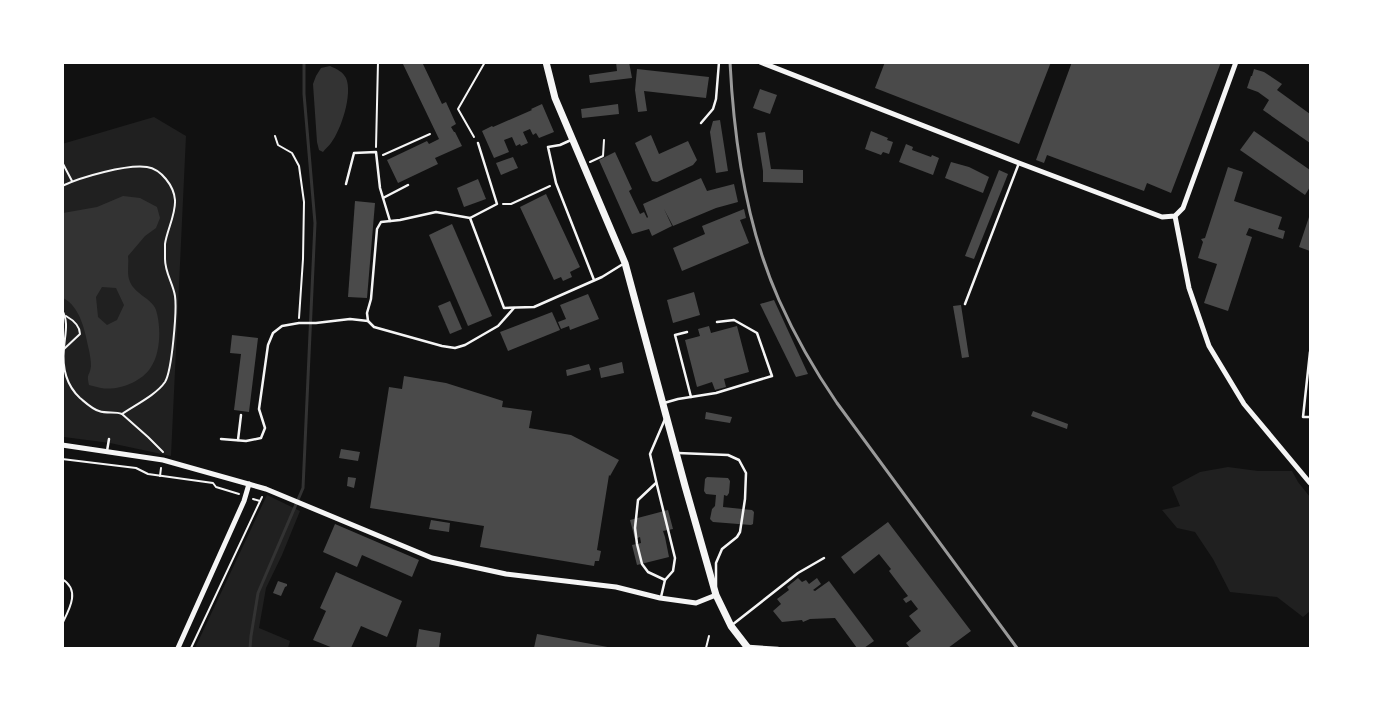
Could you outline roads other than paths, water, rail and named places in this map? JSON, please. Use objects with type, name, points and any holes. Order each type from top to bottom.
[{"type":"main road","points":[[546,62],[555,98],[625,263],[716,595],[731,626],[746,647]]},
{"type":"street","points":[[760,62],[1019,163],[1162,216],[1175,216],[1183,208],[1236,62]]},
{"type":"street","points":[[1175,216],[1189,288],[1209,346],[1244,404],[1310,484]]},
{"type":"street","points":[[62,445],[163,460],[266,489],[432,558],[506,574],[616,587],[660,598],[696,603],[716,595]]},
{"type":"street","points":[[178,648],[244,502],[249,484]]},
{"type":"lane","points":[[701,123],[713,109],[716,99],[719,62]]},
{"type":"lane","points":[[572,140],[548,147],[556,183],[594,280]]},
{"type":"lane","points":[[478,143],[497,204],[470,218],[436,212],[381,222],[377,229],[371,299],[367,313],[368,321],[374,327],[455,348],[465,345],[498,326],[514,308]]},
{"type":"lane","points":[[346,184],[354,153],[376,152],[380,188],[390,221]]},
{"type":"lane","points":[[966,304],[1019,163]]},
{"type":"lane","points":[[383,198],[408,185]]},
{"type":"lane","points":[[470,218],[504,308],[534,307],[594,280],[625,263]]},
{"type":"lane","points":[[221,439],[246,441],[261,438],[265,428],[259,408],[268,345],[273,333],[282,326],[299,323],[350,319],[368,321]]},
{"type":"lane","points":[[663,403],[716,393],[772,376],[757,333],[734,320],[717,322]]},
{"type":"lane","points":[[687,332],[675,335],[691,397]]},
{"type":"lane","points":[[1310,352],[1303,417],[1310,417]]},
{"type":"lane","points":[[238,440],[241,415]]},
{"type":"lane","points":[[660,598],[665,580],[673,571],[675,558],[650,454],[666,416]]},
{"type":"lane","points":[[107,451],[109,439]]},
{"type":"lane","points":[[676,453],[728,455],[739,460],[746,473],[745,499],[740,532],[737,537],[722,549],[716,563],[716,595]]},
{"type":"lane","points":[[656,483],[638,500],[635,528],[642,564],[648,572],[665,580]]},
{"type":"lane","points":[[731,626],[798,573],[824,558]]},
{"type":"lane","points":[[746,647],[778,648]]},
{"type":"waterway","points":[[250,648],[258,593],[303,488],[315,223],[304,94],[304,62]]},
{"type":"railway","points":[[730,62],[735,123],[750,214],[768,272],[785,313],[806,353],[837,403],[1017,648]]}]
